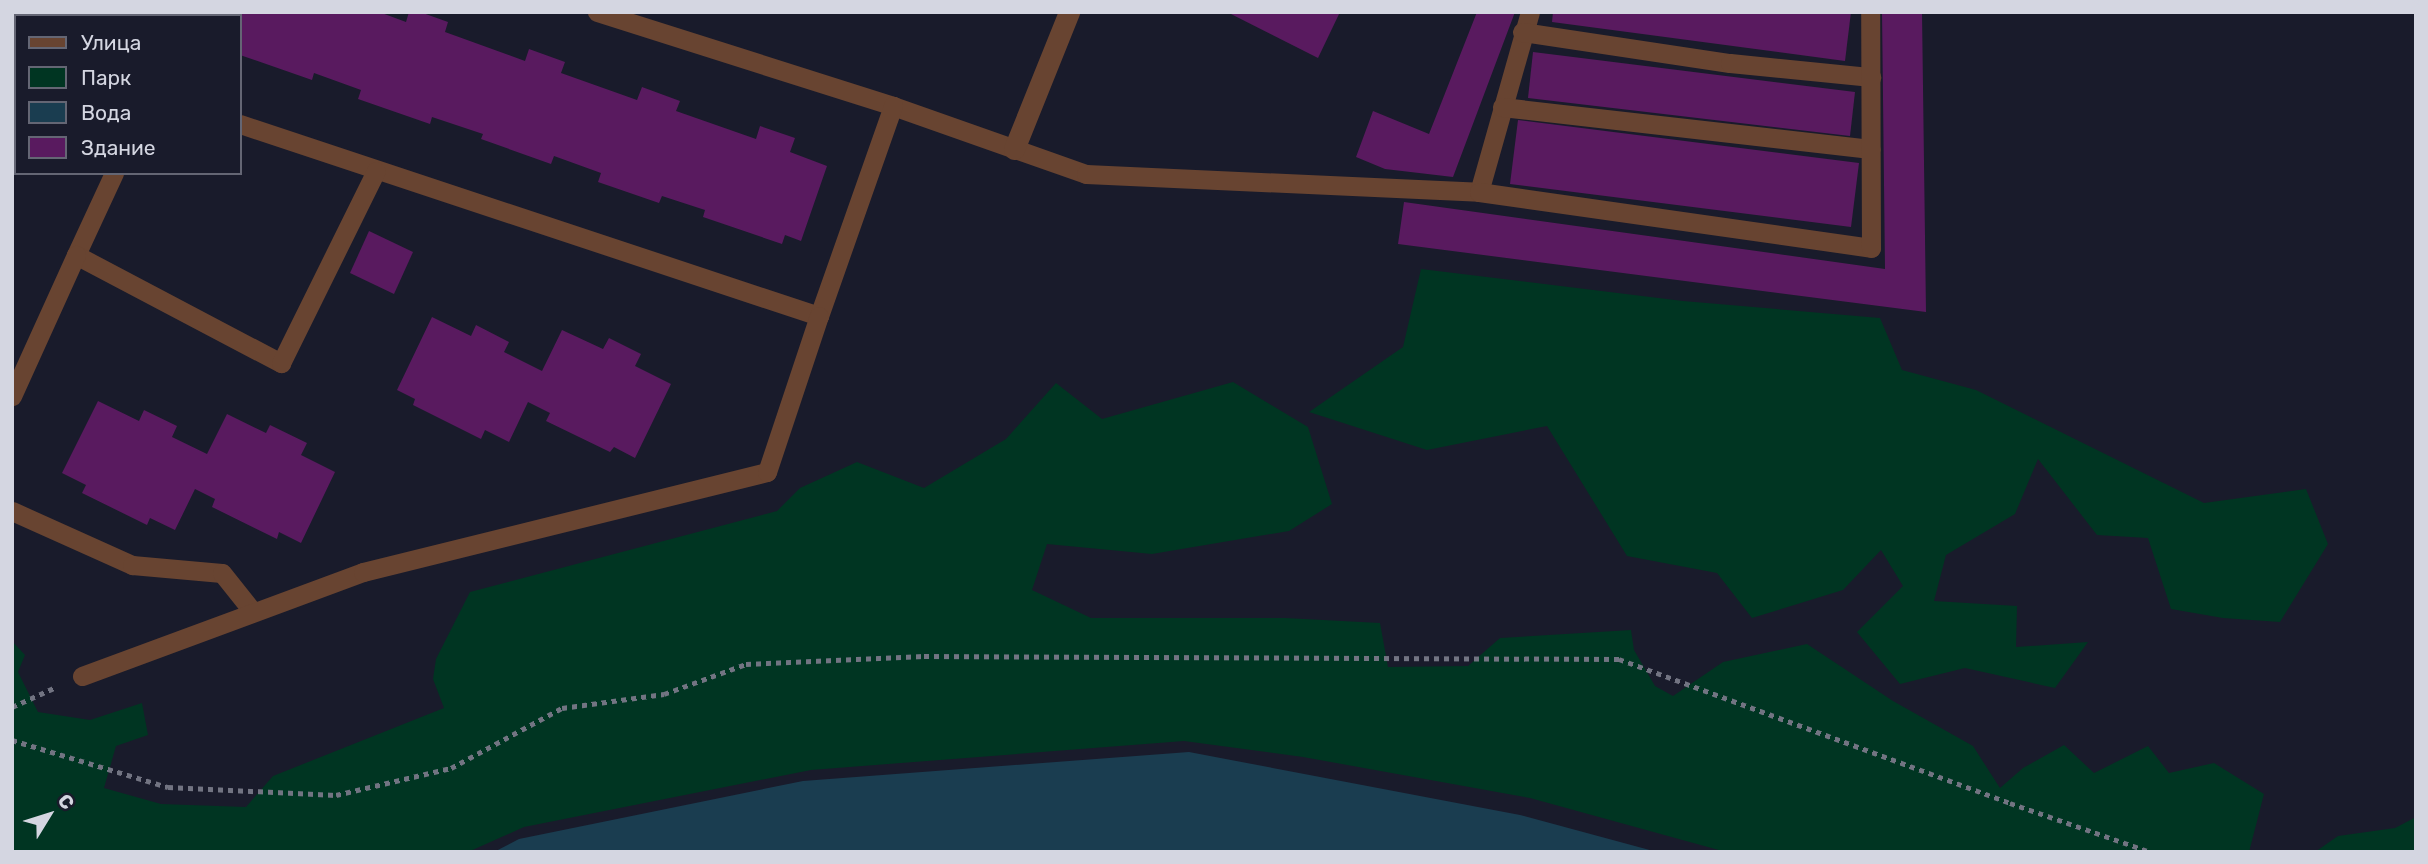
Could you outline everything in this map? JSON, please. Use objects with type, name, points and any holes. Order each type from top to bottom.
[{"type":"street","points":[[1014,149],[1069,12]]},
{"type":"lane","points":[[597,12],[894,106],[1086,174],[1479,192],[1871,248],[1870,12]]},
{"type":"lane","points":[[1479,192],[1522,32],[1530,12]]},
{"type":"lane","points":[[1522,32],[1730,63],[1871,78]]},
{"type":"lane","points":[[82,676],[363,572],[767,472],[818,316],[894,106]]},
{"type":"lane","points":[[1502,107],[1871,149]]},
{"type":"lane","points":[[242,125],[818,316]]},
{"type":"lane","points":[[76,254],[281,363],[376,170]]},
{"type":"lane","points":[[12,396],[113,175]]},
{"type":"lane","points":[[12,511],[132,565],[222,573],[253,612]]},
{"type":"path","points":[[12,740],[168,787],[336,795],[451,768],[562,708],[664,694],[746,664],[924,656],[1619,659],[2151,852]]},
{"type":"path","points":[[12,707],[82,676]]},
{"type":"green space","points":[[1421,269],[1683,301],[1880,318],[1902,370],[1976,390],[2204,503],[2306,489],[2328,544],[2280,622],[2223,618],[2171,609],[2148,538],[2097,535],[2038,459],[2015,514],[1946,555],[1934,601],[2017,606],[2016,647],[2088,642],[2055,688],[1965,668],[1900,684],[1857,632],[1903,586],[1881,550],[1843,590],[1752,618],[1717,573],[1627,556],[1547,426],[1427,450],[1309,412],[1403,347]]},
{"type":"green space","points":[[1233,382],[1308,427],[1332,504],[1289,531],[1152,554],[1047,544],[1032,590],[1091,618],[1285,618],[1380,623],[1388,667],[1468,666],[1500,638],[1631,630],[1634,650],[1655,686],[1673,696],[1723,662],[1807,644],[1893,701],[1973,746],[2000,788],[2023,768],[2064,745],[2094,773],[2148,746],[2169,773],[2214,763],[2264,794],[2249,852],[1726,852],[1530,798],[1303,757],[1184,741],[811,770],[524,827],[468,852],[12,852],[12,641],[25,655],[18,672],[38,712],[90,720],[142,703],[148,735],[116,746],[104,788],[161,804],[246,807],[273,776],[444,708],[433,679],[436,659],[470,592],[777,511],[800,488],[857,462],[924,488],[1006,439],[1056,383],[1102,419]]},
{"type":"green space","points":[[2416,817],[2416,852],[2315,852],[2338,836],[2395,828]]},
{"type":"water","points":[[1189,752],[1520,815],[1657,852],[494,852],[519,839],[803,781]]},
{"type":"building","points":[[379,12],[406,22],[409,12],[420,12],[448,22],[445,32],[525,61],[529,49],[565,62],[561,73],[637,100],[642,87],[680,101],[676,111],[756,139],[760,126],[795,138],[790,152],[827,166],[801,241],[785,235],[782,244],[703,217],[705,210],[662,196],[659,203],[598,182],[601,173],[554,156],[551,164],[481,139],[483,134],[432,117],[430,124],[358,99],[361,90],[314,73],[312,80],[242,56],[242,14],[228,14]]},
{"type":"building","points":[[1227,12],[1340,12],[1318,58]]},
{"type":"building","points":[[1477,12],[1515,12],[1453,177],[1385,169],[1356,157],[1373,111],[1429,134]]},
{"type":"building","points":[[1553,12],[1851,12],[1845,61],[1552,22]]},
{"type":"building","points":[[1882,12],[1922,12],[1926,312],[1398,244],[1404,202],[1885,269]]},
{"type":"building","points":[[1533,52],[1855,92],[1850,136],[1528,98]]},
{"type":"building","points":[[1518,120],[1859,163],[1851,227],[1510,184]]},
{"type":"building","points":[[369,231],[413,252],[394,294],[350,273]]},
{"type":"building","points":[[432,317],[471,336],[476,325],[509,342],[504,352],[542,371],[562,330],[603,349],[609,338],[641,354],[635,366],[671,384],[635,458],[614,447],[610,452],[546,421],[550,413],[528,402],[509,442],[485,430],[481,439],[413,405],[415,399],[397,390]]},
{"type":"building","points":[[98,401],[139,421],[144,410],[177,426],[172,437],[207,454],[227,414],[266,433],[270,425],[307,443],[301,455],[335,472],[301,543],[279,532],[277,539],[212,507],[215,499],[195,489],[175,530],[150,518],[147,525],[82,493],[86,485],[62,473]]}]
